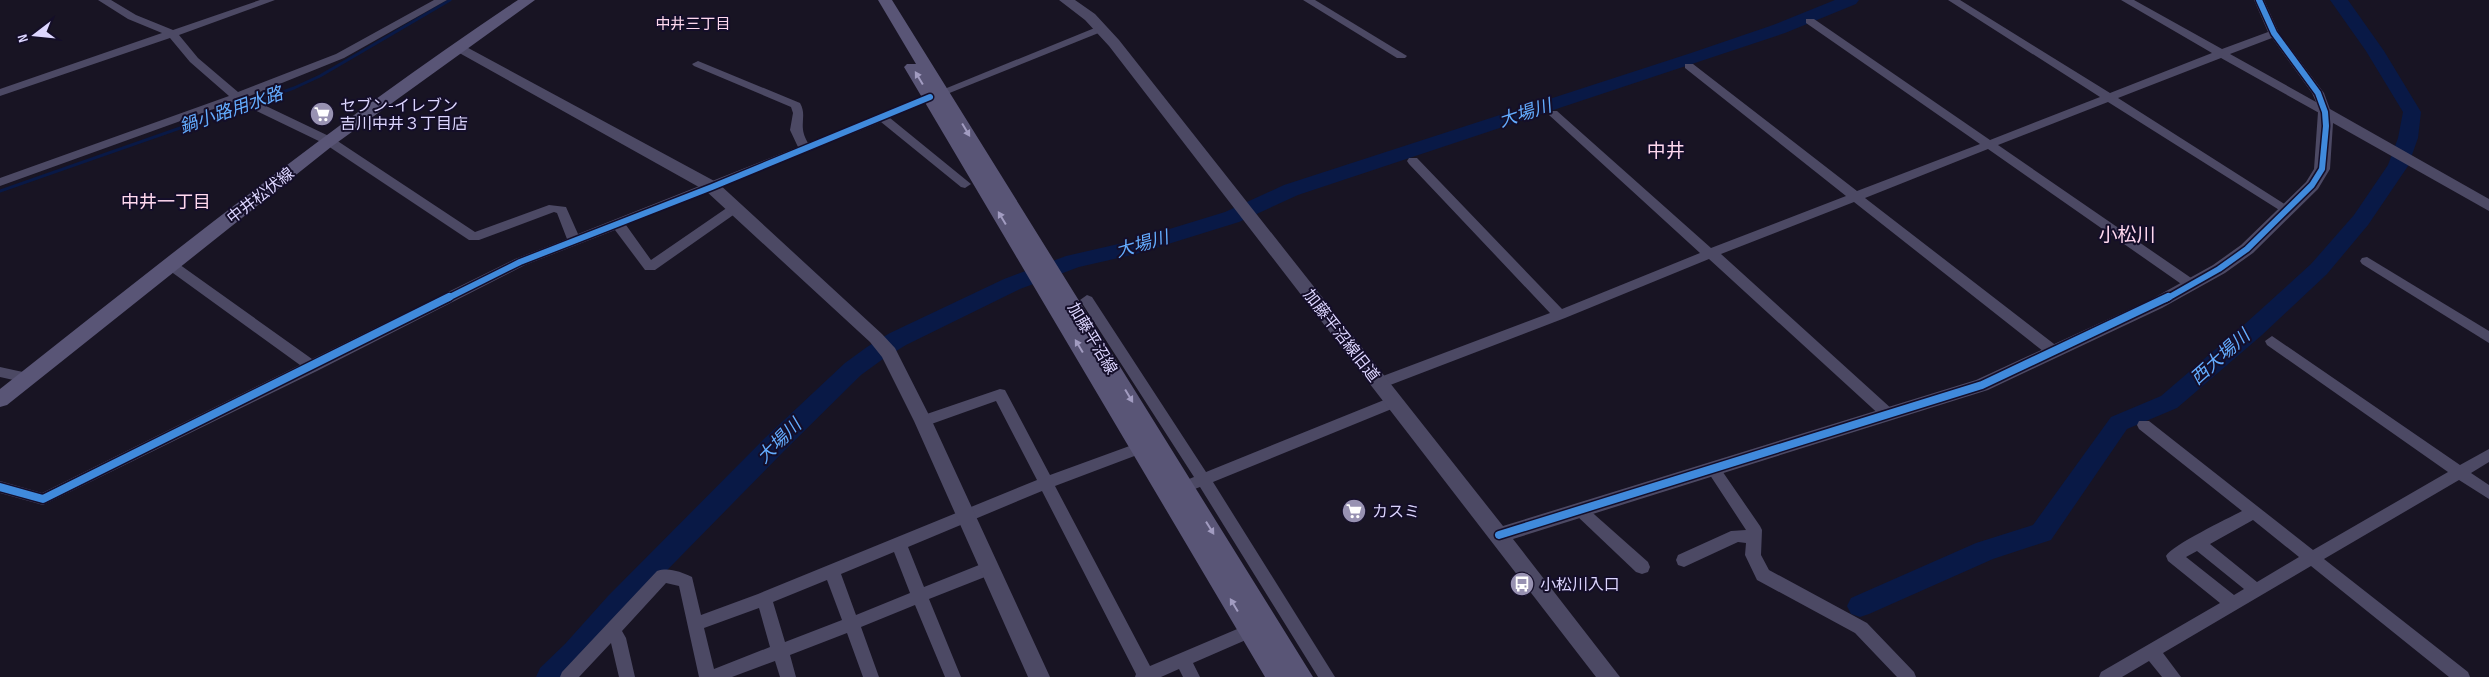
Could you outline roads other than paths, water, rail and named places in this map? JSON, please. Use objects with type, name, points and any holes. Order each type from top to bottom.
[{"type":"main road","name":"中井松伏線","points":[[0,400],[329,141],[458,47],[528,0]]},
{"type":"main road","name":"加藤平沼線","points":[[872,0],[936,94]]},
{"type":"main road","name":"加藤平沼線","points":[[885,0],[936,94],[1050,283],[1140,448],[1277,677]]},
{"type":"main road","name":"加藤平沼線","points":[[1050,283],[1194,483],[1301,677]]},
{"type":"street","points":[[103,0],[132,17],[174,34],[176,40],[194,60],[237,97],[329,141],[474,237],[554,208],[562,210],[574,240]]},
{"type":"street","points":[[0,92],[270,0]]},
{"type":"street","points":[[0,182],[237,97],[340,56],[442,0]]},
{"type":"street","name":"加藤平沼線旧道","points":[[1066,0],[1083,11],[1102,28],[1609,677]]},
{"type":"street","points":[[1308,0],[1401,56]]},
{"type":"street","points":[[1953,0],[2288,210]]},
{"type":"street","points":[[2126,0],[2489,206]]},
{"type":"street","points":[[1499,535],[1982,385],[2156,304],[2192,285],[2247,249],[2312,185],[2322,169],[2326,126],[2325,112],[2318,93],[2274,33],[2259,0]]},
{"type":"street","points":[[1810,21],[2192,285]]},
{"type":"street","points":[[0,487],[43,500],[520,262],[712,187],[804,147],[1102,28]]},
{"type":"street","points":[[1380,383],[1560,315],[1856,196],[2274,33]]},
{"type":"street","points":[[458,47],[712,187],[876,338],[889,353],[923,420],[1039,677]]},
{"type":"street","points":[[698,64],[796,105],[799,113],[795,120],[795,129],[804,147]]},
{"type":"street","points":[[1689,66],[2053,351]]},
{"type":"street","points":[[1553,113],[1888,414]]},
{"type":"street","points":[[881,116],[965,184]]},
{"type":"street","points":[[1413,161],[1560,315]]},
{"type":"street","points":[[617,223],[650,267],[735,208]]},
{"type":"street","points":[[2367,261],[2489,338]]},
{"type":"street","points":[[171,265],[312,367]]},
{"type":"street","points":[[1088,300],[1194,483],[1327,677]]},
{"type":"street","points":[[2272,341],[2489,493]]},
{"type":"street","points":[[0,372],[27,378]]},
{"type":"street","points":[[923,420],[1000,394],[1145,676],[1249,630]]},
{"type":"street","points":[[1194,483],[1394,402]]},
{"type":"street","points":[[2144,425],[2462,677]]},
{"type":"street","points":[[695,624],[899,546],[1046,483],[1140,448]]},
{"type":"street","points":[[2107,677],[2489,455]]},
{"type":"street","points":[[1713,469],[1754,530],[1752,555],[1763,575],[1861,628],[1908,677]]},
{"type":"street","points":[[1581,511],[1642,567]]},
{"type":"street","points":[[2232,604],[2174,556],[2254,512]]},
{"type":"street","points":[[1684,560],[1737,536],[1753,537]]},
{"type":"street","points":[[2197,542],[2256,590]]},
{"type":"street","points":[[899,546],[953,677]]},
{"type":"street","points":[[712,677],[851,624],[989,568]]},
{"type":"street","points":[[832,572],[870,677]]},
{"type":"street","points":[[568,677],[663,576],[678,578],[686,582],[707,677]]},
{"type":"street","points":[[764,599],[788,677]]},
{"type":"street","points":[[611,631],[618,638],[627,677]]},
{"type":"street","points":[[2150,651],[2173,677]]},
{"type":"street","points":[[1183,660],[1192,677]]},
{"type":"waterway","name":"鍋小路用水路","points":[[0,191],[294,88],[320,76],[450,0]]},
{"type":"waterway","name":"大場川","points":[[550,677],[575,653],[617,604],[775,444],[853,369],[898,339],[1012,284],[1074,261],[1129,249],[1232,217],[1291,190],[1697,57],[1779,29],[1850,0]]},
{"type":"waterway","name":"西大場川","points":[[1860,606],[1985,551],[2042,533],[2119,423],[2169,402],[2254,329],[2319,269],[2361,220],[2398,166],[2408,138],[2412,112],[2375,51],[2339,0]]},
{"type":"place","name":"セブン-イレブン 吉川中井３丁目店","points":[[322,114]]},
{"type":"place","name":"カスミ","points":[[1354,511]]},
{"type":"place","name":"小松川入口","points":[[1522,584]]},
{"type":"district","name":"中井三丁目","points":[[693,24]]},
{"type":"district","name":"中井","points":[[1666,150]]},
{"type":"district","name":"中井一丁目","points":[[166,202]]},
{"type":"district","name":"小松川","points":[[2127,234]]}]
